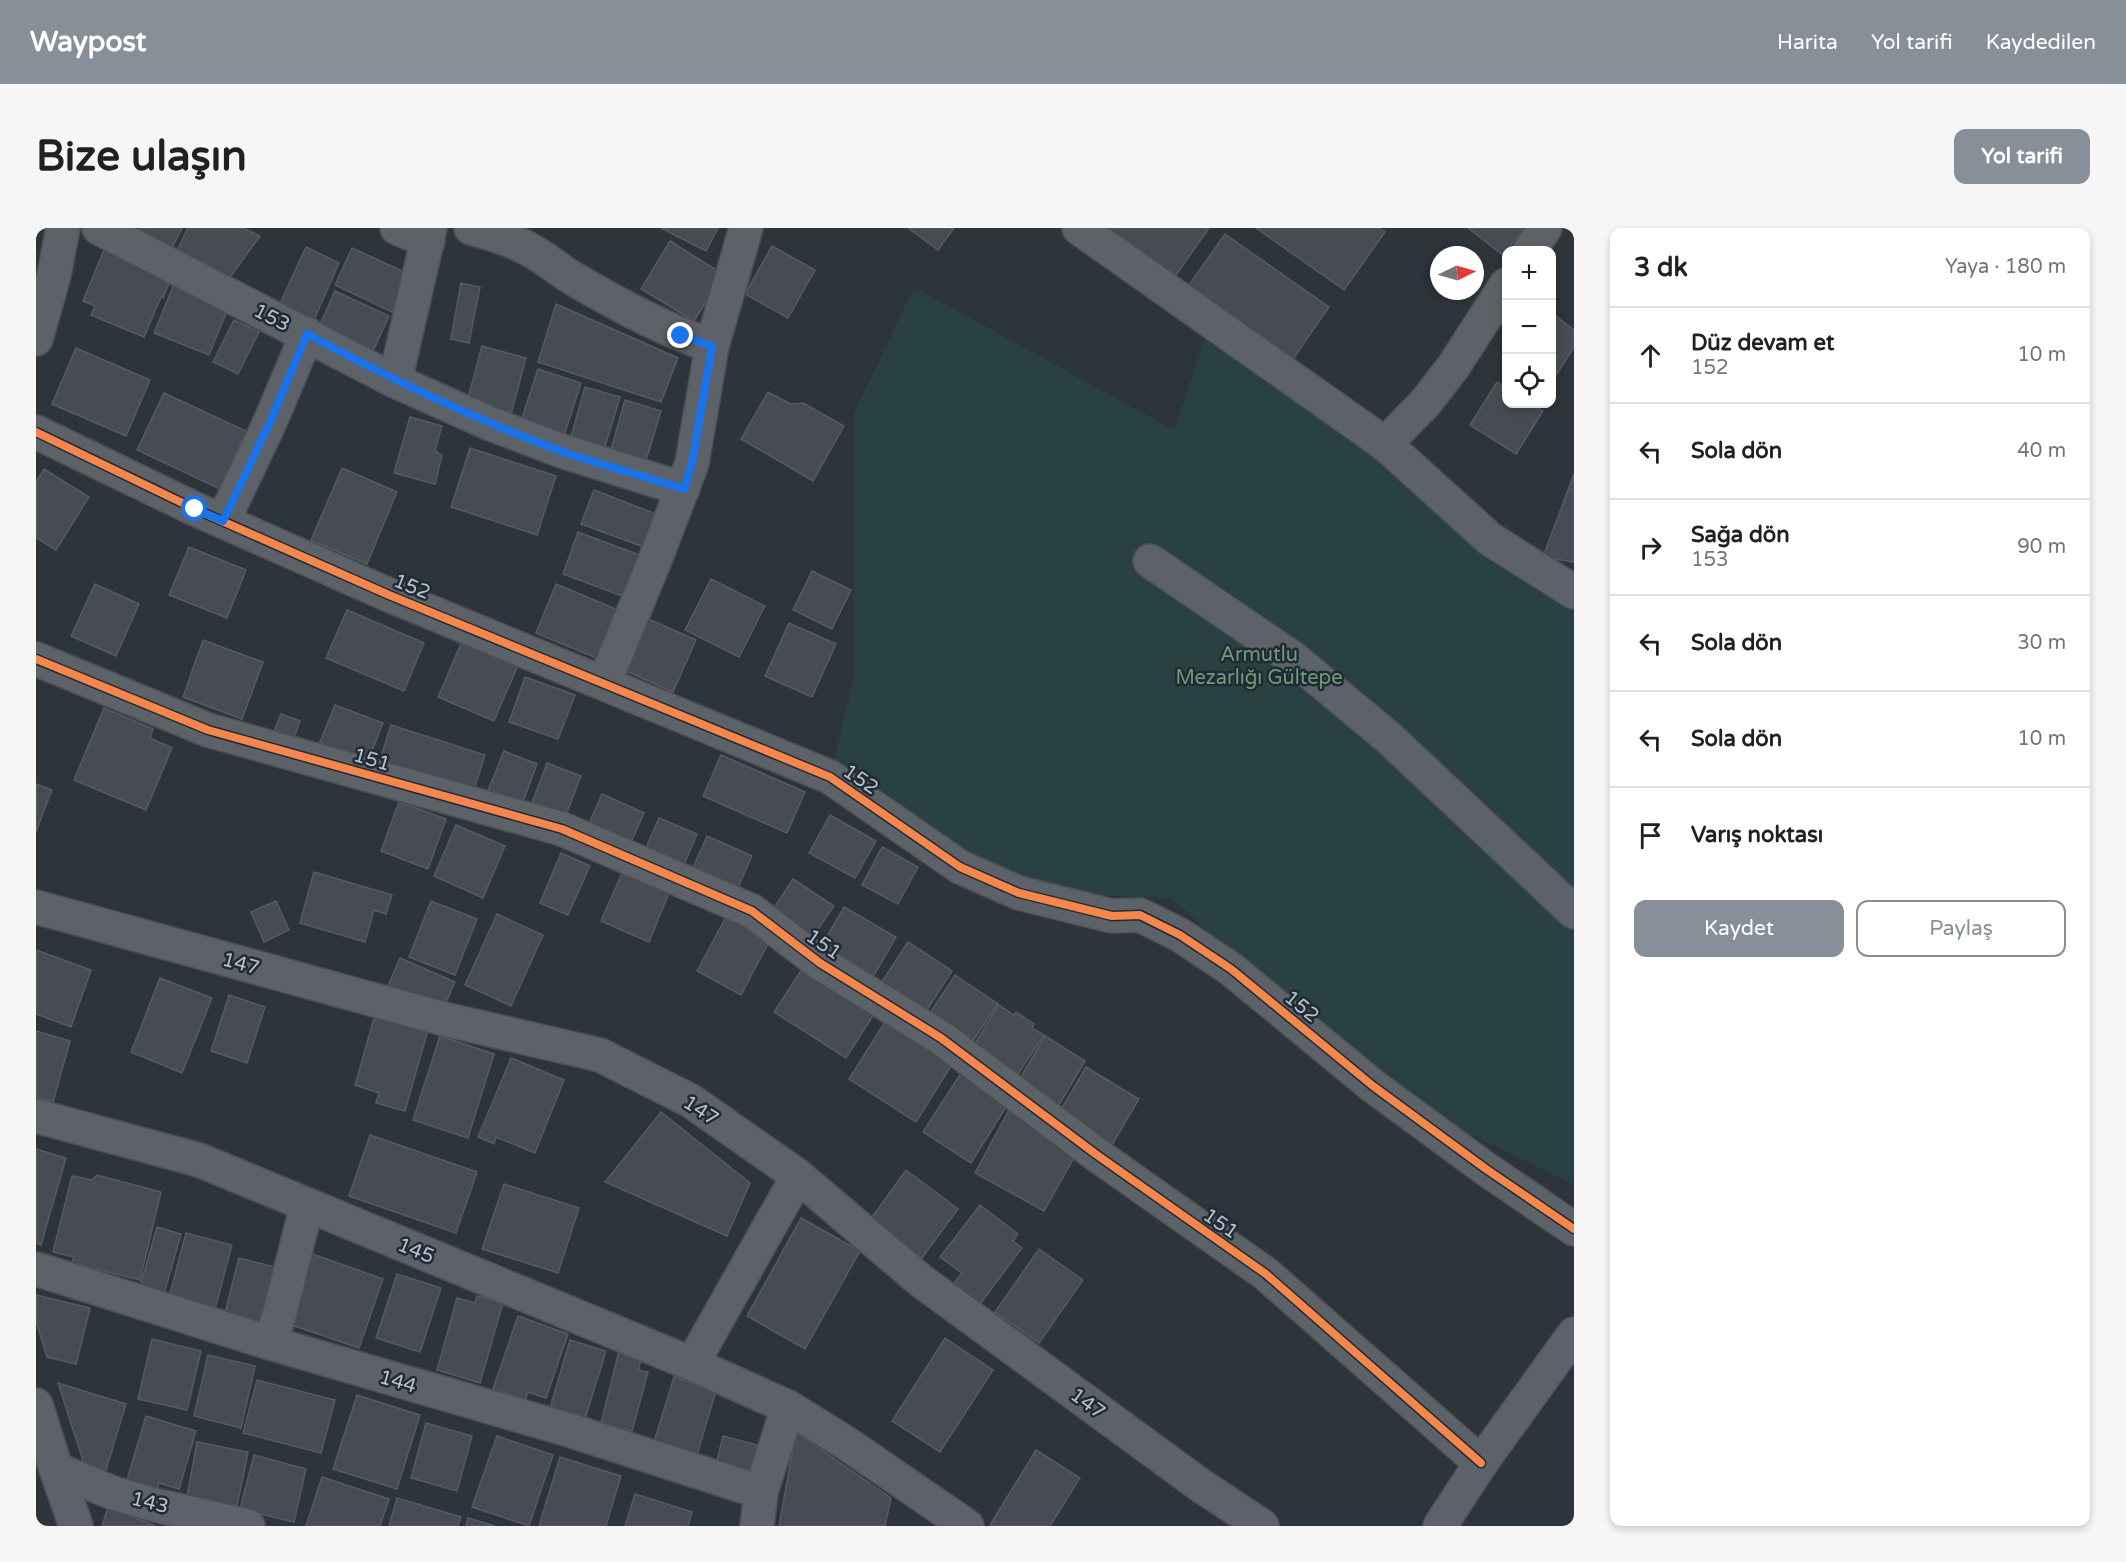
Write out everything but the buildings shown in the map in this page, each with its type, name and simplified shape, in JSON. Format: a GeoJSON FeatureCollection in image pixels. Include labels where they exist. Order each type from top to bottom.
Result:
{"type":"FeatureCollection","features":[{"type":"Feature","properties":{"kind":"street"},"geometry":{"type":"LineString","coordinates":[[36,339],[54,275],[63,228]]}},
{"type":"Feature","properties":{"kind":"street","name":"153"},"geometry":{"type":"LineString","coordinates":[[99,228],[395,381],[491,424],[562,451],[684,489]]}},
{"type":"Feature","properties":{"kind":"street"},"geometry":{"type":"LineString","coordinates":[[395,381],[429,234],[398,228]]}},
{"type":"Feature","properties":{"kind":"street"},"geometry":{"type":"LineString","coordinates":[[471,228],[498,235],[532,251],[573,279],[628,309],[681,336],[712,346]]}},
{"type":"Feature","properties":{"kind":"street"},"geometry":{"type":"LineString","coordinates":[[604,683],[684,489],[692,463],[712,346],[746,228]]}},
{"type":"Feature","properties":{"kind":"street"},"geometry":{"type":"LineString","coordinates":[[1079,228],[1385,444],[1490,539],[1574,592]]}},
{"type":"Feature","properties":{"kind":"street"},"geometry":{"type":"LineString","coordinates":[[1533,246],[1545,228]]}},
{"type":"Feature","properties":{"kind":"street"},"geometry":{"type":"LineString","coordinates":[[1385,444],[1426,402],[1453,367],[1502,291]]}},
{"type":"Feature","properties":{"kind":"street"},"geometry":{"type":"LineString","coordinates":[[223,521],[270,422],[307,334]]}},
{"type":"Feature","properties":{"kind":"street","name":"152"},"geometry":{"type":"LineString","coordinates":[[36,432],[223,521],[389,595],[830,777],[960,867],[1019,893],[1112,916],[1140,915],[1180,935],[1231,969],[1382,1093],[1486,1169],[1574,1229]]}},
{"type":"Feature","properties":{"kind":"street"},"geometry":{"type":"LineString","coordinates":[[1150,561],[1303,666],[1389,738],[1574,912]]}},
{"type":"Feature","properties":{"kind":"street","name":"151"},"geometry":{"type":"LineString","coordinates":[[36,659],[208,730],[562,829],[752,911],[820,963],[941,1038],[1088,1149],[1266,1274],[1481,1462]]}},
{"type":"Feature","properties":{"kind":"street","name":"147"},"geometry":{"type":"LineString","coordinates":[[36,907],[444,1019],[600,1055],[691,1101],[798,1176],[920,1280],[1200,1485],[1262,1526]]}},
{"type":"Feature","properties":{"kind":"street","name":"145"},"geometry":{"type":"LineString","coordinates":[[36,1116],[199,1160],[692,1364],[788,1407],[846,1443],[967,1526]]}},
{"type":"Feature","properties":{"kind":"street"},"geometry":{"type":"LineString","coordinates":[[692,1364],[798,1176]]}},
{"type":"Feature","properties":{"kind":"street"},"geometry":{"type":"LineString","coordinates":[[270,1343],[307,1205]]}},
{"type":"Feature","properties":{"kind":"street","name":"144"},"geometry":{"type":"LineString","coordinates":[[36,1269],[270,1343],[569,1430],[761,1492]]}},
{"type":"Feature","properties":{"kind":"street"},"geometry":{"type":"LineString","coordinates":[[1440,1526],[1481,1462],[1574,1334]]}},
{"type":"Feature","properties":{"kind":"street"},"geometry":{"type":"LineString","coordinates":[[36,1405],[76,1526]]}},
{"type":"Feature","properties":{"kind":"street"},"geometry":{"type":"LineString","coordinates":[[757,1526],[761,1492],[788,1407]]}},
{"type":"Feature","properties":{"kind":"street","name":"143"},"geometry":{"type":"LineString","coordinates":[[56,1469],[113,1493],[248,1526]]}},
{"type":"Feature","properties":{"kind":"green space","name":"Armutlu Mezarlığı Gültepe"},"geometry":{"type":"Polygon","coordinates":[[[914,287],[1174,430],[1211,322],[1574,592],[1574,1185],[1373,1086],[1172,898],[1019,893],[830,777],[854,678],[854,413],[914,287]]]}},
{"type":"Feature","properties":{"kind":"cycle path"},"geometry":{"type":"LineString","coordinates":[[36,432],[195,509],[389,595],[830,777],[960,867],[1019,893],[1112,916],[1140,915],[1180,935],[1231,969],[1373,1086],[1486,1169],[1574,1229]]}},
{"type":"Feature","properties":{"kind":"cycle path"},"geometry":{"type":"LineString","coordinates":[[36,659],[208,730],[562,829],[752,911],[820,963],[941,1038],[1097,1155],[1266,1274],[1481,1463]]}},
{"type":"Feature","properties":{"kind":"route"},"geometry":{"type":"LineString","coordinates":[[195,509],[223,521],[270,422],[307,334],[395,381],[491,424],[562,451],[684,489],[692,463],[712,346],[681,336]]}}]}
